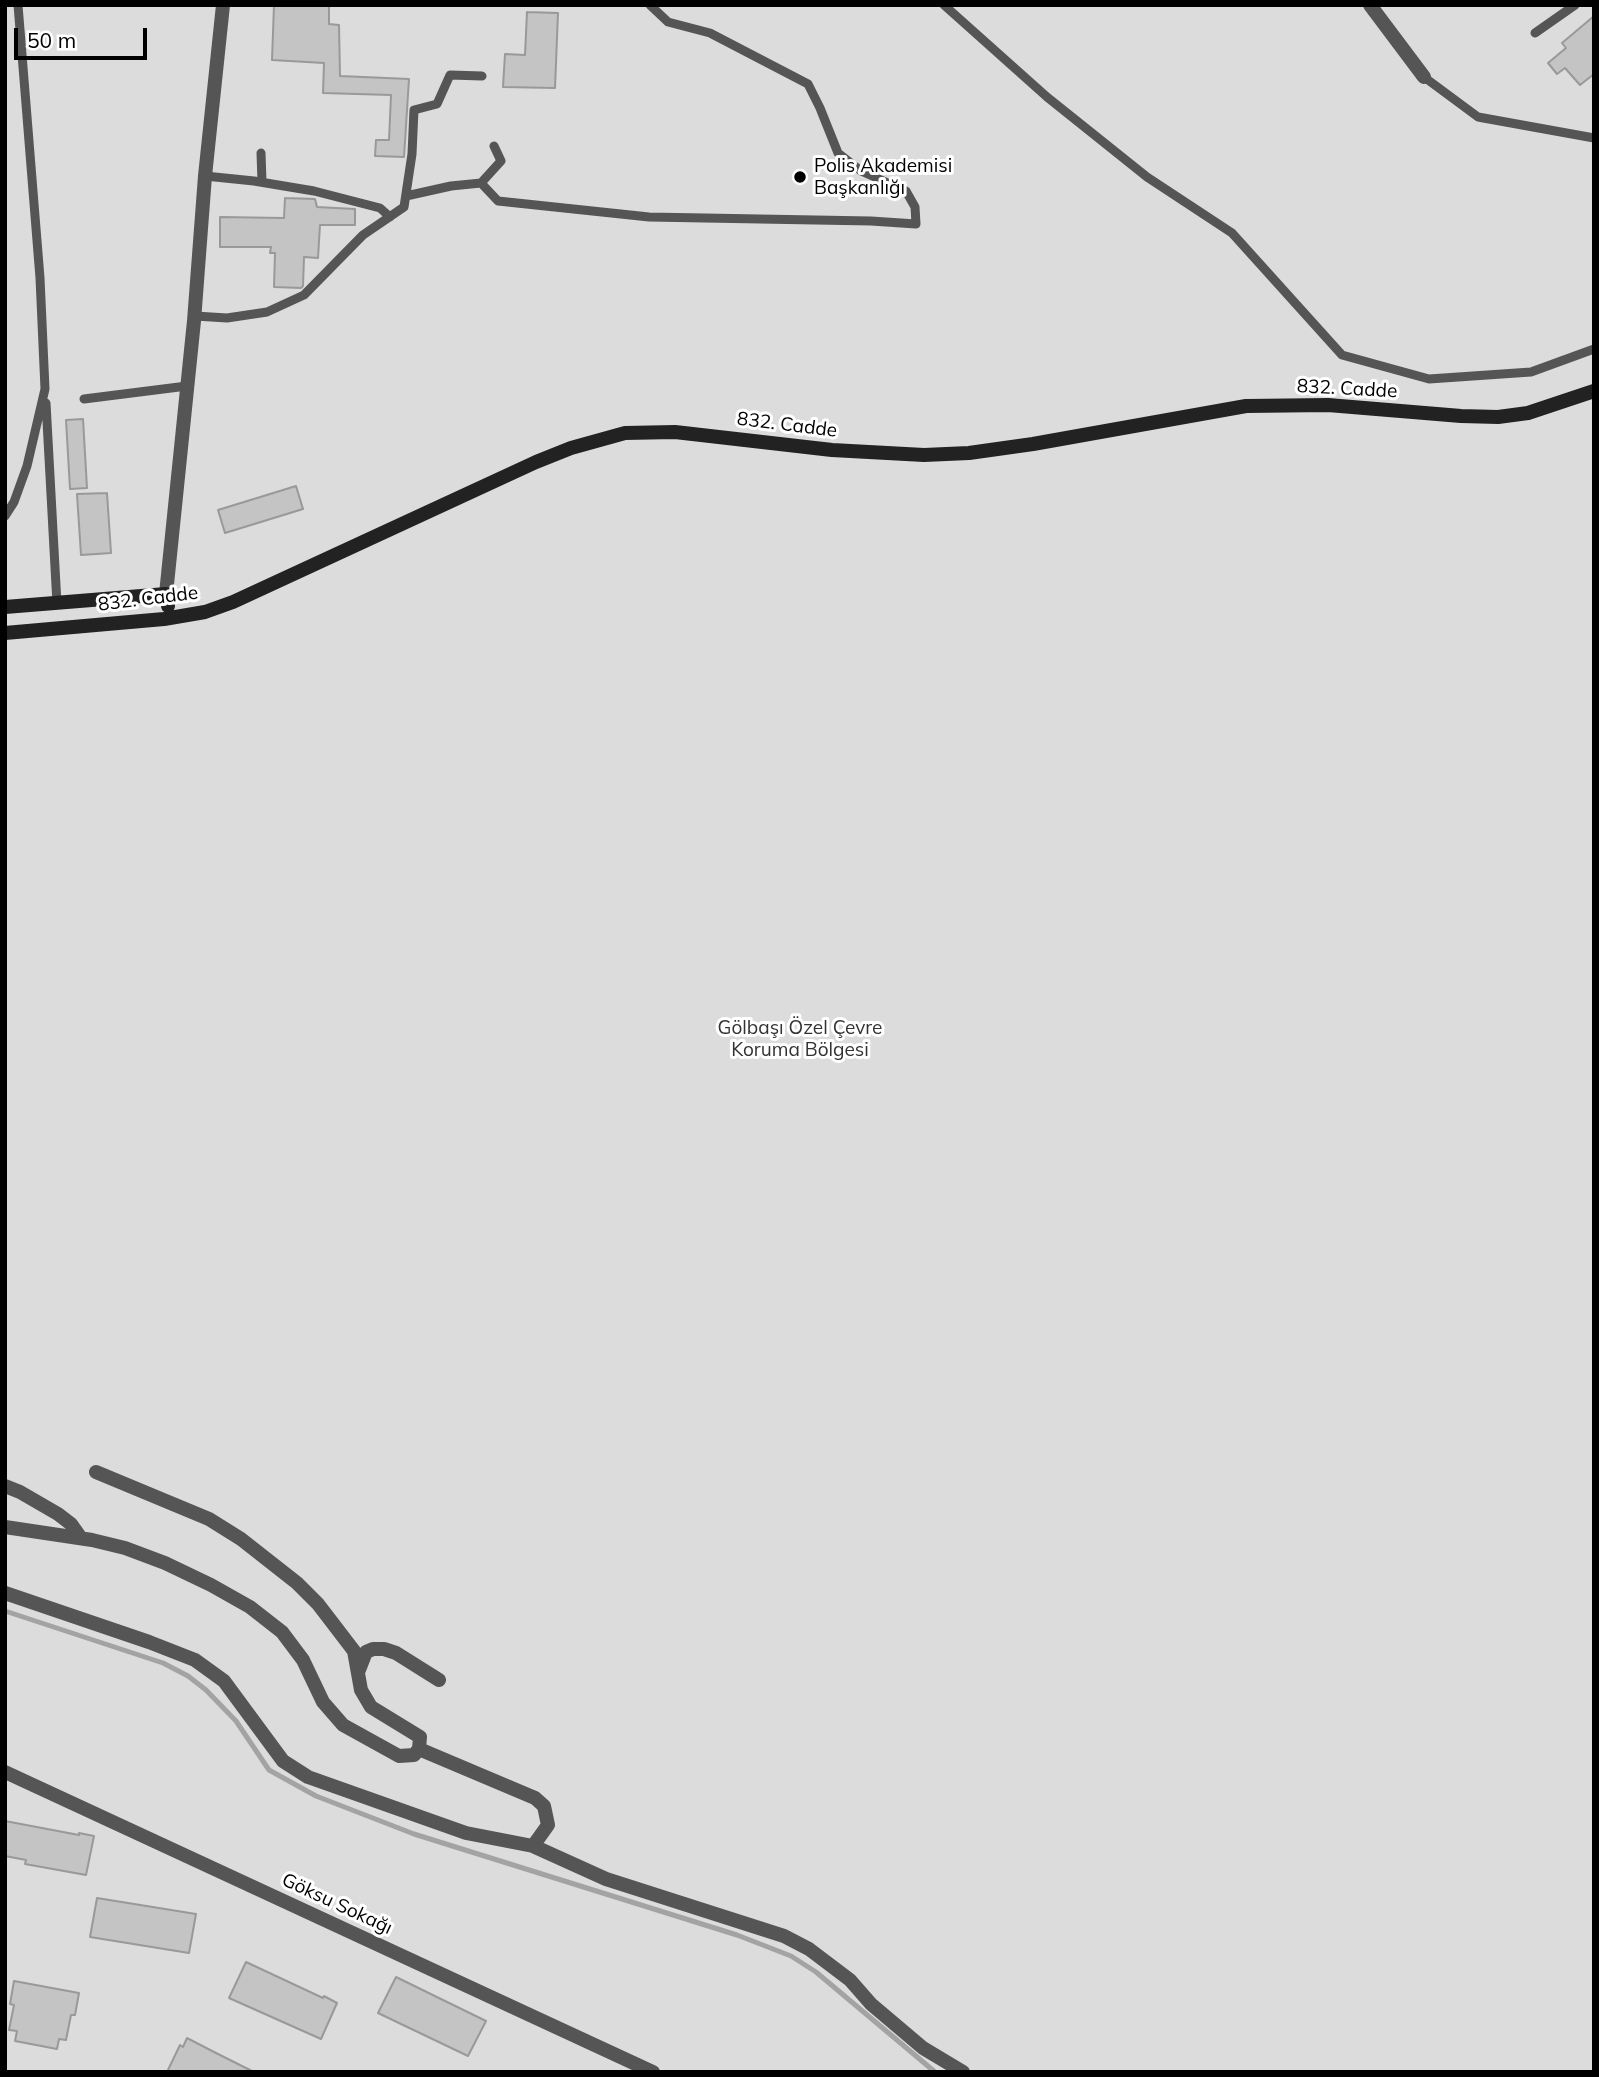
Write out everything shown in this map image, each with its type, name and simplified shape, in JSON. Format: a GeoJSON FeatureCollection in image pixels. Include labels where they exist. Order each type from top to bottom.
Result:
{"type":"FeatureCollection","features":[{"type":"Feature","properties":{"kind":"street"},"geometry":{"type":"LineString","coordinates":[[187,386],[223,5]]}},
{"type":"Feature","properties":{"kind":"street"},"geometry":{"type":"LineString","coordinates":[[1370,5],[1424,77]]}},
{"type":"Feature","properties":{"kind":"street","name":"832. Cadde"},"geometry":{"type":"LineString","coordinates":[[5,607],[167,600],[187,386]]}},
{"type":"Feature","properties":{"kind":"street","name":"832. Cadde"},"geometry":{"type":"LineString","coordinates":[[5,633],[164,619],[205,612],[536,462],[595,440],[625,433],[675,432],[832,450],[924,455],[969,453],[1033,444],[1246,406],[1328,405],[1461,416],[1499,416],[1528,413],[1594,391]]}},
{"type":"Feature","properties":{"kind":"street"},"geometry":{"type":"LineString","coordinates":[[57,604],[59,629]]}},
{"type":"Feature","properties":{"kind":"street"},"geometry":{"type":"LineString","coordinates":[[5,1527],[81,1538],[125,1548],[165,1563],[250,1607],[282,1632],[303,1660],[323,1702],[343,1725],[399,1756],[414,1755],[419,1749],[420,1737],[371,1707],[361,1690],[354,1651],[318,1604],[270,1561],[209,1519],[96,1472]]}},
{"type":"Feature","properties":{"kind":"street"},"geometry":{"type":"LineString","coordinates":[[5,1486],[58,1514],[71,1524],[81,1538]]}},
{"type":"Feature","properties":{"kind":"street"},"geometry":{"type":"LineString","coordinates":[[5,1593],[195,1660],[224,1681],[283,1761],[308,1777],[466,1833],[533,1846],[606,1879],[783,1936],[809,1949],[850,1980],[871,2004],[923,2048],[962,2072]]}},
{"type":"Feature","properties":{"kind":"street"},"geometry":{"type":"LineString","coordinates":[[358,1671],[366,1652],[384,1649],[396,1653],[439,1680]]}},
{"type":"Feature","properties":{"kind":"street"},"geometry":{"type":"LineString","coordinates":[[419,1749],[536,1798],[544,1806],[548,1825],[544,1835],[533,1846]]}},
{"type":"Feature","properties":{"kind":"street","name":"Göksu Sokağı"},"geometry":{"type":"LineString","coordinates":[[5,1772],[653,2072]]}},
{"type":"Feature","properties":{"kind":"lane"},"geometry":{"type":"LineString","coordinates":[[18,5],[40,278],[57,604]]}},
{"type":"Feature","properties":{"kind":"lane"},"geometry":{"type":"LineString","coordinates":[[481,183],[498,201],[649,217],[916,224],[915,207],[906,191],[861,171],[838,153],[808,84],[710,33],[668,22],[650,5]]}},
{"type":"Feature","properties":{"kind":"lane"},"geometry":{"type":"LineString","coordinates":[[944,5],[1047,97],[1147,177],[1232,233],[1342,355],[1429,379],[1531,372],[1594,349]]}},
{"type":"Feature","properties":{"kind":"lane"},"geometry":{"type":"LineString","coordinates":[[1535,33],[1575,5]]}},
{"type":"Feature","properties":{"kind":"lane"},"geometry":{"type":"LineString","coordinates":[[195,316],[227,318],[267,312],[304,295],[363,235],[404,207],[412,154],[414,110],[437,104],[450,75],[482,76]]}},
{"type":"Feature","properties":{"kind":"lane"},"geometry":{"type":"LineString","coordinates":[[1424,77],[1478,117],[1594,138]]}},
{"type":"Feature","properties":{"kind":"lane"},"geometry":{"type":"LineString","coordinates":[[406,196],[451,186],[481,183],[501,161],[494,146]]}},
{"type":"Feature","properties":{"kind":"lane"},"geometry":{"type":"LineString","coordinates":[[261,152],[262,182]]}},
{"type":"Feature","properties":{"kind":"lane"},"geometry":{"type":"LineString","coordinates":[[205,176],[314,191],[380,208],[390,217]]}},
{"type":"Feature","properties":{"kind":"lane"},"geometry":{"type":"LineString","coordinates":[[84,399],[187,386]]}},
{"type":"Feature","properties":{"kind":"lane"},"geometry":{"type":"LineString","coordinates":[[5,516],[14,502],[27,466],[45,390]]}},
{"type":"Feature","properties":{"kind":"green space","name":"Gölbaşı Özel Çevre Koruma Bölgesi"},"geometry":{"type":"Polygon","coordinates":[[[5,5],[1594,5],[1594,2072],[5,2072],[5,5]]]}},
{"type":"Feature","properties":{"kind":"building"},"geometry":{"type":"Polygon","coordinates":[[[274,5],[329,5],[329,24],[339,25],[340,76],[409,79],[404,157],[375,156],[376,140],[389,140],[391,95],[323,93],[324,63],[272,60],[274,5]]]}},
{"type":"Feature","properties":{"kind":"building"},"geometry":{"type":"Polygon","coordinates":[[[527,12],[558,13],[555,88],[503,87],[505,54],[525,55],[527,12]]]}},
{"type":"Feature","properties":{"kind":"building"},"geometry":{"type":"Polygon","coordinates":[[[1594,16],[1594,74],[1580,85],[1565,68],[1557,74],[1548,63],[1566,48],[1562,43],[1594,16]]]}},
{"type":"Feature","properties":{"kind":"building"},"geometry":{"type":"Polygon","coordinates":[[[285,198],[315,199],[317,207],[355,209],[355,225],[320,225],[318,258],[304,257],[301,288],[274,287],[275,253],[270,253],[271,247],[220,247],[220,217],[284,218],[285,198]]]}},
{"type":"Feature","properties":{"kind":"building"},"geometry":{"type":"Polygon","coordinates":[[[83,419],[87,488],[70,489],[66,420],[83,419]]]}},
{"type":"Feature","properties":{"kind":"building"},"geometry":{"type":"Polygon","coordinates":[[[296,486],[303,509],[225,533],[218,510],[296,486]]]}},
{"type":"Feature","properties":{"kind":"building"},"geometry":{"type":"Polygon","coordinates":[[[107,493],[111,553],[81,555],[77,494],[107,493]]]}},
{"type":"Feature","properties":{"kind":"building"},"geometry":{"type":"Polygon","coordinates":[[[5,1821],[94,1836],[86,1875],[25,1864],[26,1860],[5,1856],[5,1821]]]}},
{"type":"Feature","properties":{"kind":"building"},"geometry":{"type":"Polygon","coordinates":[[[97,1898],[196,1914],[189,1953],[90,1937],[97,1898]]]}},
{"type":"Feature","properties":{"kind":"building"},"geometry":{"type":"Polygon","coordinates":[[[246,1962],[337,2003],[321,2039],[229,1998],[246,1962]]]}},
{"type":"Feature","properties":{"kind":"building"},"geometry":{"type":"Polygon","coordinates":[[[396,1977],[486,2021],[468,2056],[378,2013],[396,1977]]]}},
{"type":"Feature","properties":{"kind":"building"},"geometry":{"type":"Polygon","coordinates":[[[14,1981],[79,1993],[66,2040],[59,2039],[57,2049],[15,2041],[17,2031],[9,2030],[14,2005],[10,2004],[14,1981]]]}},
{"type":"Feature","properties":{"kind":"building"},"geometry":{"type":"Polygon","coordinates":[[[187,2038],[254,2072],[167,2072],[180,2045],[183,2047],[187,2038]]]}},
{"type":"Feature","properties":{"kind":"waterway"},"geometry":{"type":"LineString","coordinates":[[5,1611],[163,1663],[188,1676],[236,1721],[269,1770],[316,1796],[414,1834],[737,1935],[791,1956],[816,1972],[935,2072]]}},
{"type":"Feature","properties":{"kind":"place","name":"Polis Akademisi Başkanlığı"},"geometry":{"type":"Point","coordinates":[800,177]}}]}
